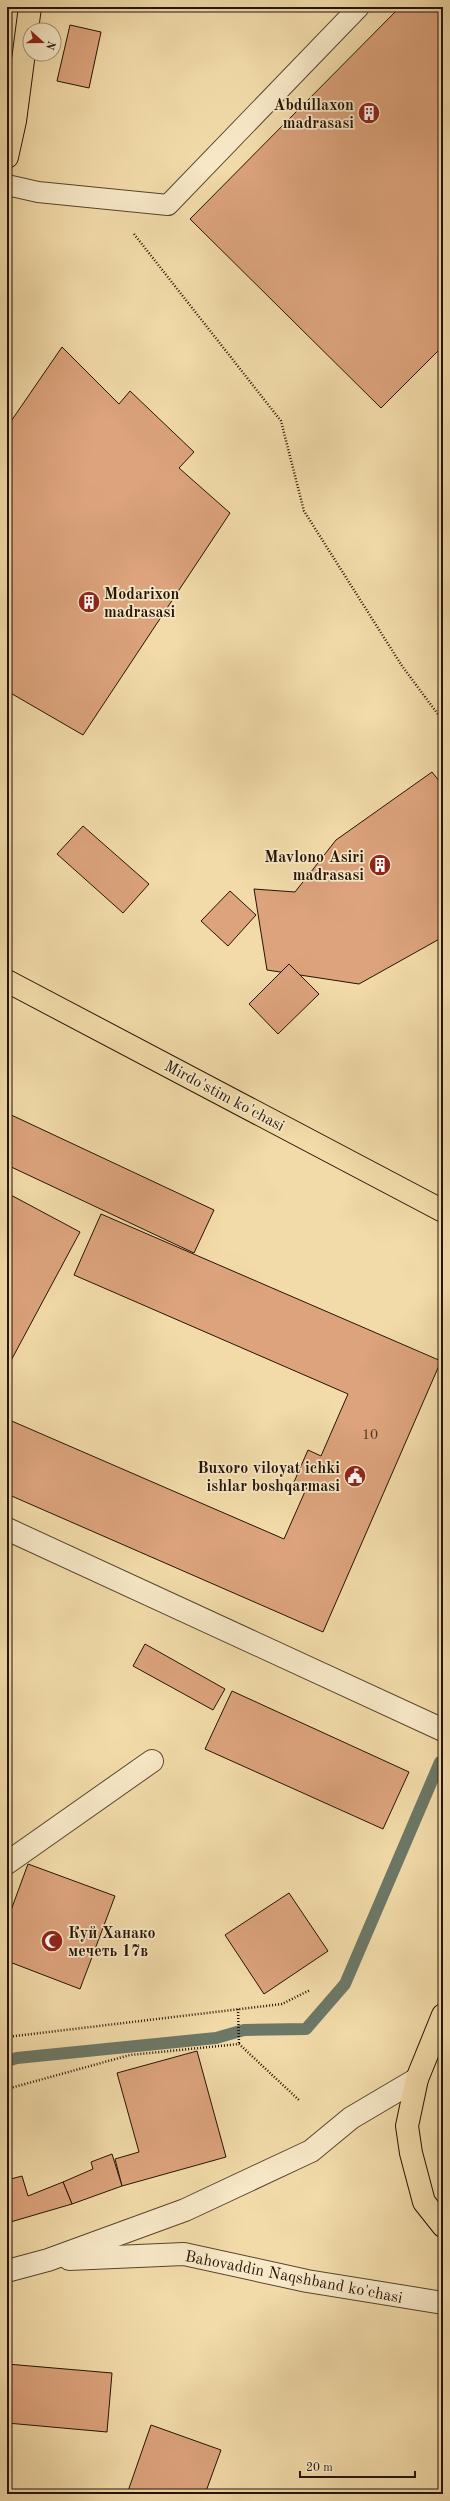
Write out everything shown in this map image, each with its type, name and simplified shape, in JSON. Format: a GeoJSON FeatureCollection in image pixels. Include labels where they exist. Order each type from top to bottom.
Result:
{"type":"FeatureCollection","features":[{"type":"Feature","properties":{"kind":"main road"},"geometry":{"type":"LineString","coordinates":[[7,157],[15,121],[30,7]]}},
{"type":"Feature","properties":{"kind":"main road","name":"Mirdo'stim ko'chasi"},"geometry":{"type":"LineString","coordinates":[[7,981],[443,1211]]}},
{"type":"Feature","properties":{"kind":"main road"},"geometry":{"type":"LineString","coordinates":[[443,2015],[417,2079],[407,2126],[411,2153],[424,2202],[443,2226]]}},
{"type":"Feature","properties":{"kind":"street"},"geometry":{"type":"LineString","coordinates":[[7,1528],[443,1730]]}},
{"type":"Feature","properties":{"kind":"street"},"geometry":{"type":"LineString","coordinates":[[7,1863],[152,1761]]}},
{"type":"Feature","properties":{"kind":"street","name":"Bahovaddin Naqshband ko'chasi"},"geometry":{"type":"LineString","coordinates":[[7,2271],[48,2260],[185,2210],[311,2151],[351,2118],[417,2079]]}},
{"type":"Feature","properties":{"kind":"street","name":"Bahovaddin Naqshband ko'chasi"},"geometry":{"type":"LineString","coordinates":[[48,2260],[184,2254],[307,2281],[443,2303]]}},
{"type":"Feature","properties":{"kind":"lane"},"geometry":{"type":"LineString","coordinates":[[7,185],[38,192],[168,205],[359,7]]}},
{"type":"Feature","properties":{"kind":"path"},"geometry":{"type":"LineString","coordinates":[[106,198],[281,421],[304,511],[402,666],[443,722]]}},
{"type":"Feature","properties":{"kind":"path"},"geometry":{"type":"LineString","coordinates":[[7,2037],[238,2008],[282,2004],[310,1990]]}},
{"type":"Feature","properties":{"kind":"path"},"geometry":{"type":"LineString","coordinates":[[238,2008],[239,2044],[300,2101]]}},
{"type":"Feature","properties":{"kind":"path"},"geometry":{"type":"LineString","coordinates":[[7,2089],[130,2056],[239,2044]]}},
{"type":"Feature","properties":{"kind":"building","name":"Abdullaxon madrasasi"},"geometry":{"type":"Polygon","coordinates":[[[400,7],[443,7],[443,346],[381,408],[190,219],[400,7]]]}},
{"type":"Feature","properties":{"kind":"building"},"geometry":{"type":"Polygon","coordinates":[[[70,25],[101,32],[89,88],[57,81],[70,25]]]}},
{"type":"Feature","properties":{"kind":"building","name":"Modarixon madrasasi"},"geometry":{"type":"Polygon","coordinates":[[[62,347],[119,404],[130,391],[194,452],[179,468],[230,513],[83,735],[7,691],[7,427],[62,347]]]}},
{"type":"Feature","properties":{"kind":"building","name":"Mavlono Asiri madrasasi"},"geometry":{"type":"Polygon","coordinates":[[[432,772],[443,786],[443,937],[359,984],[267,970],[254,889],[295,892],[336,840],[432,772]]]}},
{"type":"Feature","properties":{"kind":"building"},"geometry":{"type":"Polygon","coordinates":[[[83,826],[149,884],[123,913],[57,854],[83,826]]]}},
{"type":"Feature","properties":{"kind":"building"},"geometry":{"type":"Polygon","coordinates":[[[230,891],[256,915],[228,946],[201,921],[230,891]]]}},
{"type":"Feature","properties":{"kind":"building"},"geometry":{"type":"Polygon","coordinates":[[[289,964],[319,994],[278,1034],[249,1004],[289,964]]]}},
{"type":"Feature","properties":{"kind":"building"},"geometry":{"type":"Polygon","coordinates":[[[7,1113],[214,1210],[194,1253],[7,1165],[7,1113]]]}},
{"type":"Feature","properties":{"kind":"building"},"geometry":{"type":"Polygon","coordinates":[[[7,1193],[80,1232],[7,1368],[7,1193]]]}},
{"type":"Feature","properties":{"kind":"building"},"geometry":{"type":"Polygon","coordinates":[[[101,1214],[441,1361],[323,1632],[7,1494],[7,1419],[284,1539],[307,1487],[294,1482],[308,1450],[321,1456],[348,1394],[74,1275],[101,1214]]]}},
{"type":"Feature","properties":{"kind":"building"},"geometry":{"type":"Polygon","coordinates":[[[145,1644],[225,1689],[213,1710],[133,1666],[145,1644]]]}},
{"type":"Feature","properties":{"kind":"building"},"geometry":{"type":"Polygon","coordinates":[[[232,1691],[409,1772],[383,1829],[205,1749],[232,1691]]]}},
{"type":"Feature","properties":{"kind":"building","name":"Куй Ханако мечеть 17в"},"geometry":{"type":"Polygon","coordinates":[[[28,1864],[115,1896],[80,1989],[7,1961],[7,1921],[28,1864]]]}},
{"type":"Feature","properties":{"kind":"building"},"geometry":{"type":"Polygon","coordinates":[[[289,1893],[328,1951],[264,1994],[225,1935],[289,1893]]]}},
{"type":"Feature","properties":{"kind":"building"},"geometry":{"type":"Polygon","coordinates":[[[197,2051],[226,2157],[122,2186],[115,2159],[139,2152],[117,2073],[197,2051]]]}},
{"type":"Feature","properties":{"kind":"building"},"geometry":{"type":"Polygon","coordinates":[[[112,2154],[122,2186],[72,2204],[63,2182],[93,2169],[91,2162],[112,2154]]]}},
{"type":"Feature","properties":{"kind":"building"},"geometry":{"type":"Polygon","coordinates":[[[22,2176],[28,2196],[63,2182],[72,2204],[7,2223],[7,2180],[22,2176]]]}},
{"type":"Feature","properties":{"kind":"building"},"geometry":{"type":"Polygon","coordinates":[[[7,2364],[112,2373],[107,2432],[7,2423],[7,2364]]]}},
{"type":"Feature","properties":{"kind":"building"},"geometry":{"type":"Polygon","coordinates":[[[151,2425],[221,2450],[205,2494],[127,2494],[151,2425]]]}},
{"type":"Feature","properties":{"kind":"waterway"},"geometry":{"type":"LineString","coordinates":[[7,2061],[17,2058],[216,2038],[244,2030],[306,2029],[345,1984],[440,1762]]}},
{"type":"Feature","properties":{"kind":"place","name":"Abdullaxon madrasasi"},"geometry":{"type":"Point","coordinates":[369,113]}},
{"type":"Feature","properties":{"kind":"place","name":"Modarixon madrasasi"},"geometry":{"type":"Point","coordinates":[89,602]}},
{"type":"Feature","properties":{"kind":"place","name":"Mavlono Asiri madrasasi"},"geometry":{"type":"Point","coordinates":[380,865]}},
{"type":"Feature","properties":{"kind":"place","name":"Buxoro viloyat ichki ishlar boshqarmasi"},"geometry":{"type":"Point","coordinates":[355,1476]}},
{"type":"Feature","properties":{"kind":"place","name":"Куй Ханако мечеть 17в"},"geometry":{"type":"Point","coordinates":[52,1941]}}]}
